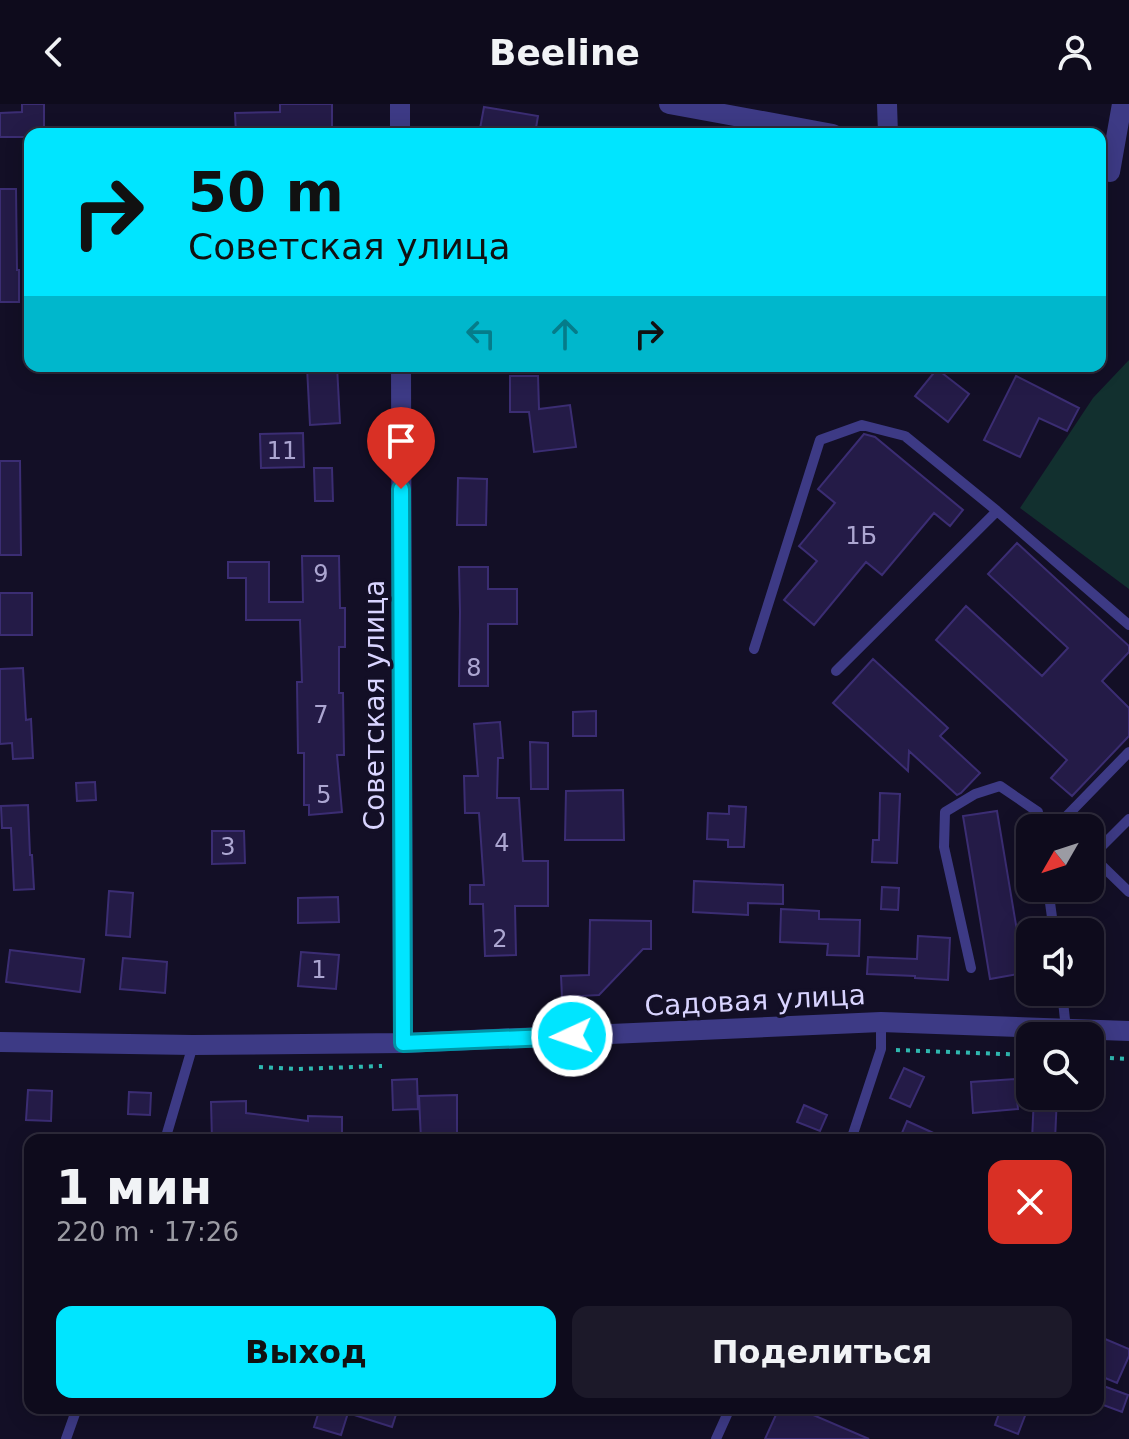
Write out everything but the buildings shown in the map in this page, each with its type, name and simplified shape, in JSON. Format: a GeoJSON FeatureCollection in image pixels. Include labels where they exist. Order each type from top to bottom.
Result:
{"type":"FeatureCollection","features":[{"type":"Feature","properties":{"kind":"street"},"geometry":{"type":"LineString","coordinates":[[400,104],[400,128]]}},
{"type":"Feature","properties":{"kind":"street"},"geometry":{"type":"LineString","coordinates":[[669,104],[800,128]]}},
{"type":"Feature","properties":{"kind":"street"},"geometry":{"type":"LineString","coordinates":[[887,104],[888,128]]}},
{"type":"Feature","properties":{"kind":"street"},"geometry":{"type":"LineString","coordinates":[[1113,174],[1122,104]]}},
{"type":"Feature","properties":{"kind":"street","name":"Советская улица"},"geometry":{"type":"LineString","coordinates":[[401,372],[403,1043]]}},
{"type":"Feature","properties":{"kind":"street","name":"Садовая улица"},"geometry":{"type":"LineString","coordinates":[[0,1042],[193,1045],[403,1043],[881,1022],[1016,1027]]}},
{"type":"Feature","properties":{"kind":"street","name":"Садовая улица"},"geometry":{"type":"LineString","coordinates":[[1104,1030],[1129,1031]]}},
{"type":"Feature","properties":{"kind":"lane"},"geometry":{"type":"LineString","coordinates":[[754,649],[820,440],[862,425],[905,436],[1129,625]]}},
{"type":"Feature","properties":{"kind":"lane"},"geometry":{"type":"LineString","coordinates":[[836,671],[997,511]]}},
{"type":"Feature","properties":{"kind":"lane"},"geometry":{"type":"LineString","coordinates":[[1069,814],[1129,752]]}},
{"type":"Feature","properties":{"kind":"lane"},"geometry":{"type":"LineString","coordinates":[[971,968],[944,847],[945,812],[975,794],[1000,786],[1038,814]]}},
{"type":"Feature","properties":{"kind":"lane"},"geometry":{"type":"LineString","coordinates":[[1104,845],[1129,819]]}},
{"type":"Feature","properties":{"kind":"lane"},"geometry":{"type":"LineString","coordinates":[[1104,869],[1129,892]]}},
{"type":"Feature","properties":{"kind":"lane"},"geometry":{"type":"LineString","coordinates":[[853,1134],[881,1049],[881,1022]]}},
{"type":"Feature","properties":{"kind":"lane"},"geometry":{"type":"LineString","coordinates":[[167,1134],[193,1045]]}},
{"type":"Feature","properties":{"kind":"lane"},"geometry":{"type":"LineString","coordinates":[[66,1439],[75,1414]]}},
{"type":"Feature","properties":{"kind":"lane"},"geometry":{"type":"LineString","coordinates":[[716,1439],[727,1414]]}},
{"type":"Feature","properties":{"kind":"path"},"geometry":{"type":"LineString","coordinates":[[881,1049],[1016,1054]]}},
{"type":"Feature","properties":{"kind":"path"},"geometry":{"type":"LineString","coordinates":[[1104,1058],[1129,1059]]}},
{"type":"Feature","properties":{"kind":"green space"},"geometry":{"type":"Polygon","coordinates":[[[1129,360],[1129,589],[1020,508],[1093,398],[1129,360]]]}},
{"type":"Feature","properties":{"kind":"route"},"geometry":{"type":"LineString","coordinates":[[401,489],[403,1043],[572,1036]]}}]}
